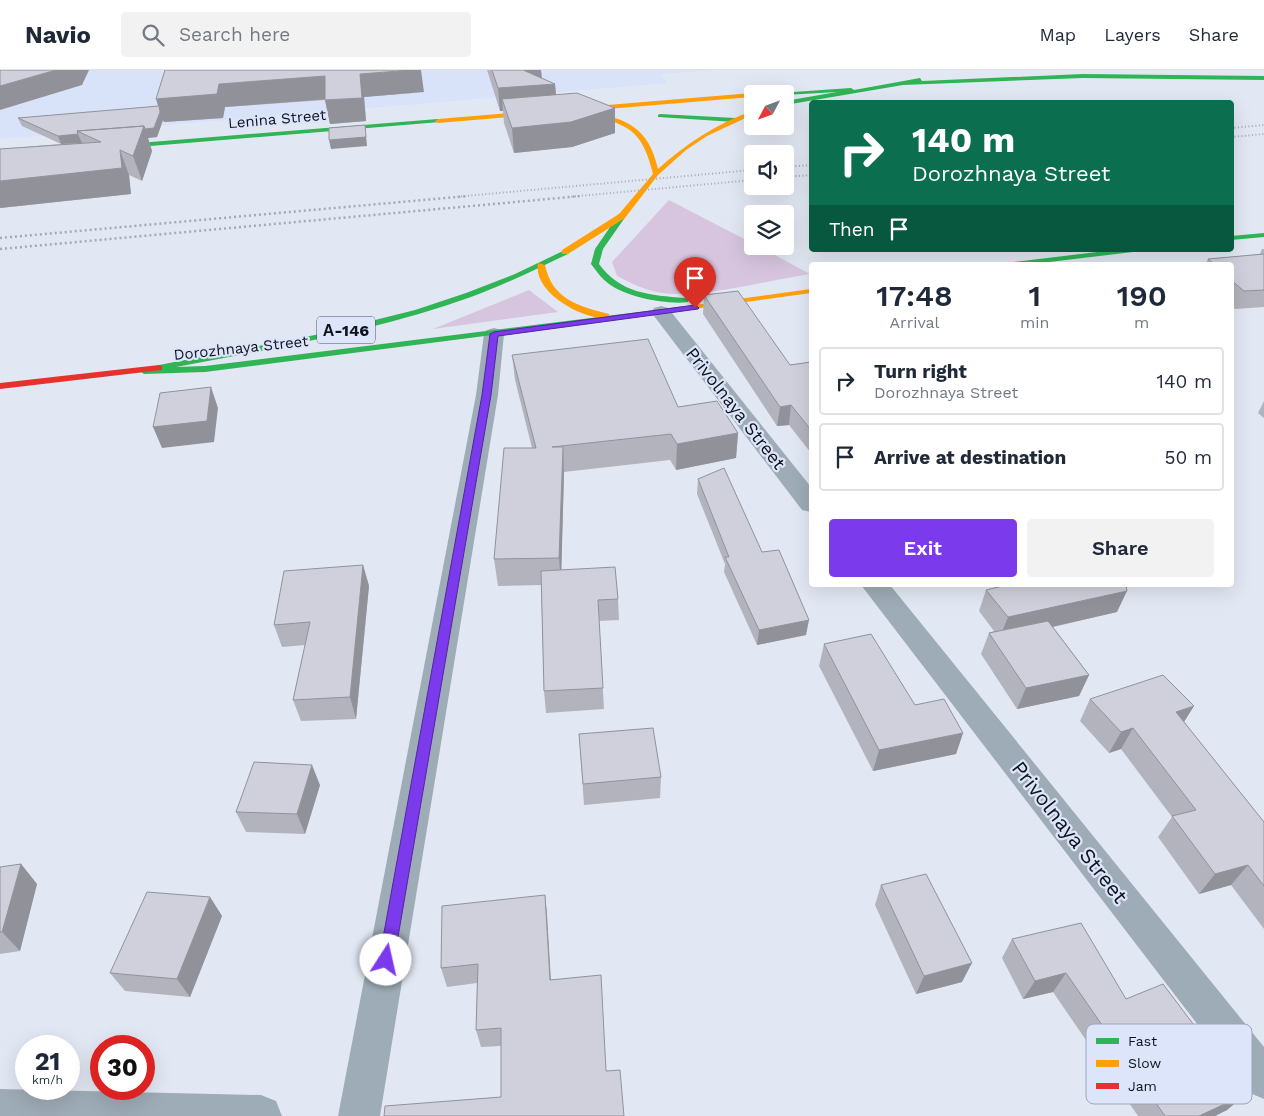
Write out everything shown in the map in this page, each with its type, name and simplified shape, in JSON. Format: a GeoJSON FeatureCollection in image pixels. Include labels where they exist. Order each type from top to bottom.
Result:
{"type":"FeatureCollection","features":[{"type":"Feature","properties":{"kind":"main road"},"geometry":{"type":"LineString","coordinates":[[794,101],[851,90],[986,70]]}},
{"type":"Feature","properties":{"kind":"main road"},"geometry":{"type":"LineString","coordinates":[[902,83],[1077,75],[1146,74],[1264,78]]}},
{"type":"Feature","properties":{"kind":"main road"},"geometry":{"type":"LineString","coordinates":[[794,93],[851,90]]}},
{"type":"Feature","properties":{"kind":"main road","name":"Lenina Street"},"geometry":{"type":"LineString","coordinates":[[99,148],[556,113],[744,96]]}},
{"type":"Feature","properties":{"kind":"main road","name":"Lenina Street"},"geometry":{"type":"LineString","coordinates":[[556,113],[735,120]]}},
{"type":"Feature","properties":{"kind":"main road","name":"Lenina Street"},"geometry":{"type":"LineString","coordinates":[[585,113],[611,117],[637,128],[651,148],[656,174]]}},
{"type":"Feature","properties":{"kind":"main road","name":"А-146"},"geometry":{"type":"LineString","coordinates":[[144,371],[312,338],[387,320],[468,294],[541,265],[583,242],[622,216],[656,174],[684,148],[744,116]]}},
{"type":"Feature","properties":{"kind":"main road"},"geometry":{"type":"LineString","coordinates":[[622,216],[599,249],[595,264],[605,280],[627,290],[661,298],[729,303]]}},
{"type":"Feature","properties":{"kind":"main road"},"geometry":{"type":"LineString","coordinates":[[1234,238],[1262,238]]}},
{"type":"Feature","properties":{"kind":"main road"},"geometry":{"type":"LineString","coordinates":[[1031,262],[1116,252]]}},
{"type":"Feature","properties":{"kind":"main road"},"geometry":{"type":"LineString","coordinates":[[541,265],[540,275],[548,289],[565,302],[589,312],[618,318]]}},
{"type":"Feature","properties":{"kind":"main road","name":"Dorozhnaya Street"},"geometry":{"type":"LineString","coordinates":[[0,386],[144,371],[205,369],[494,334],[809,291]]}},
{"type":"Feature","properties":{"kind":"main road"},"geometry":{"type":"LineString","coordinates":[[312,338],[494,334]]}},
{"type":"Feature","properties":{"kind":"street","name":"Privolnaya Street"},"geometry":{"type":"LineString","coordinates":[[661,312],[809,501]]}},
{"type":"Feature","properties":{"kind":"street"},"geometry":{"type":"LineString","coordinates":[[359,1116],[487,395],[494,334]]}},
{"type":"Feature","properties":{"kind":"street","name":"Privolnaya Street"},"geometry":{"type":"LineString","coordinates":[[877,587],[1220,1024]]}},
{"type":"Feature","properties":{"kind":"street","name":"Privolnaya Street"},"geometry":{"type":"LineString","coordinates":[[1252,1065],[1264,1080]]}},
{"type":"Feature","properties":{"kind":"street"},"geometry":{"type":"LineString","coordinates":[[0,1110],[261,1116]]}},
{"type":"Feature","properties":{"kind":"shaded area"},"geometry":{"type":"Polygon","coordinates":[[[0,70],[713,70],[661,74],[667,83],[0,139],[0,70]]]}},
{"type":"Feature","properties":{"kind":"shaded area"},"geometry":{"type":"Polygon","coordinates":[[[669,200],[744,239],[744,255],[775,255],[809,273],[723,290],[688,294],[657,292],[617,276],[612,262],[669,200]]]}},
{"type":"Feature","properties":{"kind":"shaded area"},"geometry":{"type":"Polygon","coordinates":[[[529,290],[558,312],[433,329],[529,290]]]}},
{"type":"Feature","properties":{"kind":"building"},"geometry":{"type":"Polygon","coordinates":[[[0,70],[56,70],[0,86],[0,70]]]}},
{"type":"Feature","properties":{"kind":"building"},"geometry":{"type":"Polygon","coordinates":[[[165,70],[412,70],[360,74],[362,98],[325,100],[325,76],[219,84],[217,94],[156,99],[165,70]]]}},
{"type":"Feature","properties":{"kind":"building"},"geometry":{"type":"Polygon","coordinates":[[[492,70],[523,70],[555,84],[498,88],[492,70]]]}},
{"type":"Feature","properties":{"kind":"building"},"geometry":{"type":"Polygon","coordinates":[[[577,93],[615,108],[571,122],[512,128],[502,99],[577,93]]]}},
{"type":"Feature","properties":{"kind":"building"},"geometry":{"type":"Polygon","coordinates":[[[159,106],[160,112],[154,128],[145,129],[144,126],[77,131],[78,134],[58,136],[18,118],[159,106]]]}},
{"type":"Feature","properties":{"kind":"building"},"geometry":{"type":"Polygon","coordinates":[[[365,125],[366,137],[329,140],[329,128],[365,125]]]}},
{"type":"Feature","properties":{"kind":"building"},"geometry":{"type":"Polygon","coordinates":[[[144,126],[133,156],[120,150],[122,168],[0,181],[0,149],[101,142],[77,131],[144,126]]]}},
{"type":"Feature","properties":{"kind":"building"},"geometry":{"type":"Polygon","coordinates":[[[1264,254],[1264,290],[1244,291],[1234,283],[1234,262],[1212,262],[1208,259],[1264,254]]]}},
{"type":"Feature","properties":{"kind":"building"},"geometry":{"type":"Polygon","coordinates":[[[738,291],[790,365],[809,362],[809,428],[791,405],[780,407],[704,295],[738,291]]]}},
{"type":"Feature","properties":{"kind":"building"},"geometry":{"type":"Polygon","coordinates":[[[648,339],[678,407],[717,401],[738,433],[677,444],[671,434],[552,447],[563,447],[559,558],[494,559],[504,448],[536,448],[512,355],[648,339]]]}},
{"type":"Feature","properties":{"kind":"building"},"geometry":{"type":"Polygon","coordinates":[[[211,387],[207,421],[153,427],[160,393],[211,387]]]}},
{"type":"Feature","properties":{"kind":"building"},"geometry":{"type":"Polygon","coordinates":[[[724,468],[762,552],[779,550],[809,620],[759,630],[725,557],[729,557],[698,479],[724,468]]]}},
{"type":"Feature","properties":{"kind":"building"},"geometry":{"type":"Polygon","coordinates":[[[363,565],[350,697],[293,700],[310,622],[274,625],[284,571],[363,565]]]}},
{"type":"Feature","properties":{"kind":"building"},"geometry":{"type":"Polygon","coordinates":[[[615,567],[618,599],[598,600],[603,688],[544,691],[541,571],[615,567]]]}},
{"type":"Feature","properties":{"kind":"building"},"geometry":{"type":"Polygon","coordinates":[[[999,587],[1126,587],[1127,591],[1008,617],[986,590],[999,587]]]}},
{"type":"Feature","properties":{"kind":"building"},"geometry":{"type":"Polygon","coordinates":[[[1048,621],[1089,675],[1026,688],[989,633],[1048,621]]]}},
{"type":"Feature","properties":{"kind":"building"},"geometry":{"type":"Polygon","coordinates":[[[871,634],[915,705],[944,699],[963,733],[879,750],[824,644],[871,634]]]}},
{"type":"Feature","properties":{"kind":"building"},"geometry":{"type":"Polygon","coordinates":[[[1163,675],[1194,706],[1176,712],[1264,822],[1264,886],[1248,865],[1215,874],[1172,816],[1196,810],[1133,728],[1121,732],[1090,699],[1163,675]]]}},
{"type":"Feature","properties":{"kind":"building"},"geometry":{"type":"Polygon","coordinates":[[[653,728],[661,777],[583,784],[579,734],[653,728]]]}},
{"type":"Feature","properties":{"kind":"building"},"geometry":{"type":"Polygon","coordinates":[[[254,762],[312,765],[297,814],[236,812],[254,762]]]}},
{"type":"Feature","properties":{"kind":"building"},"geometry":{"type":"Polygon","coordinates":[[[21,864],[2,932],[0,932],[0,867],[21,864]]]}},
{"type":"Feature","properties":{"kind":"building"},"geometry":{"type":"Polygon","coordinates":[[[926,874],[972,963],[924,976],[881,885],[926,874]]]}},
{"type":"Feature","properties":{"kind":"building"},"geometry":{"type":"Polygon","coordinates":[[[147,892],[210,897],[177,979],[110,973],[147,892]]]}},
{"type":"Feature","properties":{"kind":"building"},"geometry":{"type":"Polygon","coordinates":[[[545,895],[550,980],[601,975],[606,1071],[620,1070],[624,1116],[384,1116],[385,1106],[501,1097],[501,1028],[476,1030],[478,964],[441,968],[442,906],[545,895]]]}},
{"type":"Feature","properties":{"kind":"building"},"geometry":{"type":"Polygon","coordinates":[[[1081,923],[1126,999],[1163,984],[1193,1024],[1101,1024],[1066,973],[1035,981],[1012,939],[1081,923]]]}},
{"type":"Feature","properties":{"kind":"building"},"geometry":{"type":"Polygon","coordinates":[[[1157,1104],[1225,1104],[1199,1116],[1165,1116],[1157,1104]]]}},
{"type":"Feature","properties":{"kind":"railway"},"geometry":{"type":"LineString","coordinates":[[1234,128],[1264,125]]}},
{"type":"Feature","properties":{"kind":"railway"},"geometry":{"type":"LineString","coordinates":[[1234,137],[1264,134]]}},
{"type":"Feature","properties":{"kind":"railway"},"geometry":{"type":"LineString","coordinates":[[794,166],[809,165]]}},
{"type":"Feature","properties":{"kind":"railway"},"geometry":{"type":"LineString","coordinates":[[454,197],[744,171]]}},
{"type":"Feature","properties":{"kind":"railway"},"geometry":{"type":"LineString","coordinates":[[794,176],[809,175]]}},
{"type":"Feature","properties":{"kind":"railway"},"geometry":{"type":"LineString","coordinates":[[568,197],[744,181]]}},
{"type":"Feature","properties":{"kind":"railway"},"geometry":{"type":"LineString","coordinates":[[0,238],[468,196]]}},
{"type":"Feature","properties":{"kind":"railway"},"geometry":{"type":"LineString","coordinates":[[0,249],[581,196]]}},
{"type":"Feature","properties":{"kind":"traffic: fast"},"geometry":{"type":"LineString","coordinates":[[903,83],[1083,76],[1264,78]]}},
{"type":"Feature","properties":{"kind":"traffic: fast"},"geometry":{"type":"LineString","coordinates":[[794,101],[920,80]]}},
{"type":"Feature","properties":{"kind":"traffic: fast"},"geometry":{"type":"LineString","coordinates":[[794,93],[851,90]]}},
{"type":"Feature","properties":{"kind":"traffic: fast"},"geometry":{"type":"LineString","coordinates":[[660,116],[735,120]]}},
{"type":"Feature","properties":{"kind":"traffic: fast"},"geometry":{"type":"LineString","coordinates":[[114,147],[438,121]]}},
{"type":"Feature","properties":{"kind":"traffic: fast"},"geometry":{"type":"LineString","coordinates":[[622,216],[599,249],[595,264],[603,275],[612,283],[634,293],[659,298],[685,300]]}},
{"type":"Feature","properties":{"kind":"traffic: fast"},"geometry":{"type":"LineString","coordinates":[[1234,238],[1264,235]]}},
{"type":"Feature","properties":{"kind":"traffic: fast"},"geometry":{"type":"LineString","coordinates":[[159,368],[315,337],[418,311],[469,295],[518,275],[565,252]]}},
{"type":"Feature","properties":{"kind":"traffic: fast"},"geometry":{"type":"LineString","coordinates":[[1031,262],[1116,252]]}},
{"type":"Feature","properties":{"kind":"traffic: fast"},"geometry":{"type":"LineString","coordinates":[[144,371],[205,369],[687,308]]}},
{"type":"Feature","properties":{"kind":"traffic: slow"},"geometry":{"type":"LineString","coordinates":[[438,121],[744,96]]}},
{"type":"Feature","properties":{"kind":"traffic: slow"},"geometry":{"type":"LineString","coordinates":[[594,115],[620,121],[637,132],[649,148],[656,174]]}},
{"type":"Feature","properties":{"kind":"traffic: slow"},"geometry":{"type":"LineString","coordinates":[[565,252],[622,216],[656,174],[684,149],[705,135],[744,117]]}},
{"type":"Feature","properties":{"kind":"traffic: slow"},"geometry":{"type":"LineString","coordinates":[[541,265],[543,277],[555,294],[573,306],[606,316]]}},
{"type":"Feature","properties":{"kind":"traffic: slow"},"geometry":{"type":"LineString","coordinates":[[687,308],[809,291]]}},
{"type":"Feature","properties":{"kind":"traffic: jam"},"geometry":{"type":"LineString","coordinates":[[0,386],[159,368]]}},
{"type":"Feature","properties":{"kind":"route"},"geometry":{"type":"LineString","coordinates":[[386,960],[487,395],[494,334],[695,308]]}}]}
